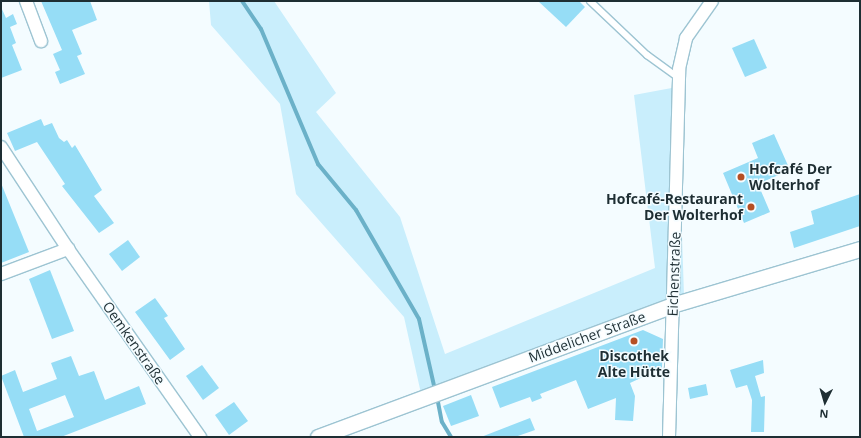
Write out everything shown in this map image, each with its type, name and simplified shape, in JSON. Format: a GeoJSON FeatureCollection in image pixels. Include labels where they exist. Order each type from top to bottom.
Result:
{"type":"FeatureCollection","features":[{"type":"Feature","properties":{"kind":"street"},"geometry":{"type":"LineString","coordinates":[[26,1],[41,41]]}},
{"type":"Feature","properties":{"kind":"street","name":"Eichenstraße"},"geometry":{"type":"LineString","coordinates":[[669,437],[679,78],[686,38],[712,1]]}},
{"type":"Feature","properties":{"kind":"street","name":"Oemkenstraße"},"geometry":{"type":"LineString","coordinates":[[1,148],[68,249],[200,437]]}},
{"type":"Feature","properties":{"kind":"street"},"geometry":{"type":"LineString","coordinates":[[1,274],[68,249]]}},
{"type":"Feature","properties":{"kind":"street","name":"Middelicher Straße"},"geometry":{"type":"LineString","coordinates":[[318,437],[672,305],[860,249]]}},
{"type":"Feature","properties":{"kind":"lane"},"geometry":{"type":"LineString","coordinates":[[590,1],[647,54],[679,78]]}},
{"type":"Feature","properties":{"kind":"shaded area"},"geometry":{"type":"Polygon","coordinates":[[[209,1],[274,1],[336,93],[316,112],[400,217],[445,354],[655,268],[634,95],[677,87],[684,295],[422,398],[404,317],[296,194],[280,104],[211,25],[209,1]]]}},
{"type":"Feature","properties":{"kind":"building"},"geometry":{"type":"Polygon","coordinates":[[[41,1],[90,1],[97,20],[72,30],[82,54],[77,56],[85,74],[60,84],[55,72],[60,70],[53,54],[62,50],[41,1]]]}},
{"type":"Feature","properties":{"kind":"building"},"geometry":{"type":"Polygon","coordinates":[[[538,1],[579,1],[585,7],[566,27],[538,1]]]}},
{"type":"Feature","properties":{"kind":"building"},"geometry":{"type":"Polygon","coordinates":[[[1,7],[6,18],[13,14],[17,24],[10,27],[16,43],[12,45],[22,70],[1,78],[1,7]]]}},
{"type":"Feature","properties":{"kind":"building"},"geometry":{"type":"Polygon","coordinates":[[[754,39],[767,68],[745,77],[732,48],[754,39]]]}},
{"type":"Feature","properties":{"kind":"building"},"geometry":{"type":"Polygon","coordinates":[[[41,119],[44,126],[52,123],[59,138],[64,142],[67,140],[72,148],[75,145],[102,190],[94,196],[114,223],[99,233],[62,186],[65,184],[37,142],[15,151],[7,133],[41,119]]]}},
{"type":"Feature","properties":{"kind":"building"},"geometry":{"type":"Polygon","coordinates":[[[774,134],[790,170],[758,184],[770,212],[744,223],[723,173],[758,158],[752,143],[774,134]]]}},
{"type":"Feature","properties":{"kind":"building"},"geometry":{"type":"Polygon","coordinates":[[[1,183],[29,252],[1,263],[1,183]]]}},
{"type":"Feature","properties":{"kind":"building"},"geometry":{"type":"Polygon","coordinates":[[[860,194],[860,226],[794,248],[790,232],[814,224],[811,211],[860,194]]]}},
{"type":"Feature","properties":{"kind":"building"},"geometry":{"type":"Polygon","coordinates":[[[128,240],[140,257],[122,271],[109,254],[128,240]]]}},
{"type":"Feature","properties":{"kind":"building"},"geometry":{"type":"Polygon","coordinates":[[[50,270],[74,331],[52,339],[29,279],[50,270]]]}},
{"type":"Feature","properties":{"kind":"building"},"geometry":{"type":"Polygon","coordinates":[[[155,298],[168,316],[164,318],[185,349],[170,360],[135,312],[155,298]]]}},
{"type":"Feature","properties":{"kind":"building"},"geometry":{"type":"Polygon","coordinates":[[[643,330],[663,339],[662,368],[630,383],[635,396],[633,421],[615,420],[616,398],[588,409],[576,380],[540,394],[542,398],[532,402],[530,397],[500,408],[492,387],[643,330]]]}},
{"type":"Feature","properties":{"kind":"building"},"geometry":{"type":"Polygon","coordinates":[[[71,356],[79,376],[94,371],[105,400],[139,386],[146,404],[61,437],[24,437],[1,376],[15,370],[23,392],[57,379],[51,363],[71,356]],[[65,395],[29,409],[37,431],[74,417],[65,395]]]}},
{"type":"Feature","properties":{"kind":"building"},"geometry":{"type":"Polygon","coordinates":[[[763,360],[764,373],[755,376],[761,397],[765,396],[764,432],[751,432],[752,400],[747,385],[736,388],[730,370],[763,360]]]}},
{"type":"Feature","properties":{"kind":"building"},"geometry":{"type":"Polygon","coordinates":[[[202,365],[219,388],[203,400],[186,376],[202,365]]]}},
{"type":"Feature","properties":{"kind":"building"},"geometry":{"type":"Polygon","coordinates":[[[706,384],[708,395],[690,399],[688,388],[706,384]]]}},
{"type":"Feature","properties":{"kind":"building"},"geometry":{"type":"Polygon","coordinates":[[[471,395],[479,416],[451,426],[443,406],[471,395]]]}},
{"type":"Feature","properties":{"kind":"building"},"geometry":{"type":"Polygon","coordinates":[[[234,402],[248,421],[229,435],[215,415],[234,402]]]}},
{"type":"Feature","properties":{"kind":"building"},"geometry":{"type":"Polygon","coordinates":[[[530,418],[535,430],[515,437],[481,437],[530,418]]]}},
{"type":"Feature","properties":{"kind":"waterway"},"geometry":{"type":"LineString","coordinates":[[242,1],[261,29],[318,164],[356,210],[419,319],[435,390]]}},
{"type":"Feature","properties":{"kind":"waterway"},"geometry":{"type":"LineString","coordinates":[[437,397],[442,422],[451,437]]}},
{"type":"Feature","properties":{"kind":"place","name":"Hofcafé Der Wolterhof"},"geometry":{"type":"Point","coordinates":[741,177]}},
{"type":"Feature","properties":{"kind":"place","name":"Hofcafé-Restaurant Der Wolterhof"},"geometry":{"type":"Point","coordinates":[751,207]}},
{"type":"Feature","properties":{"kind":"place","name":"Discothek Alte Hütte"},"geometry":{"type":"Point","coordinates":[634,341]}}]}
